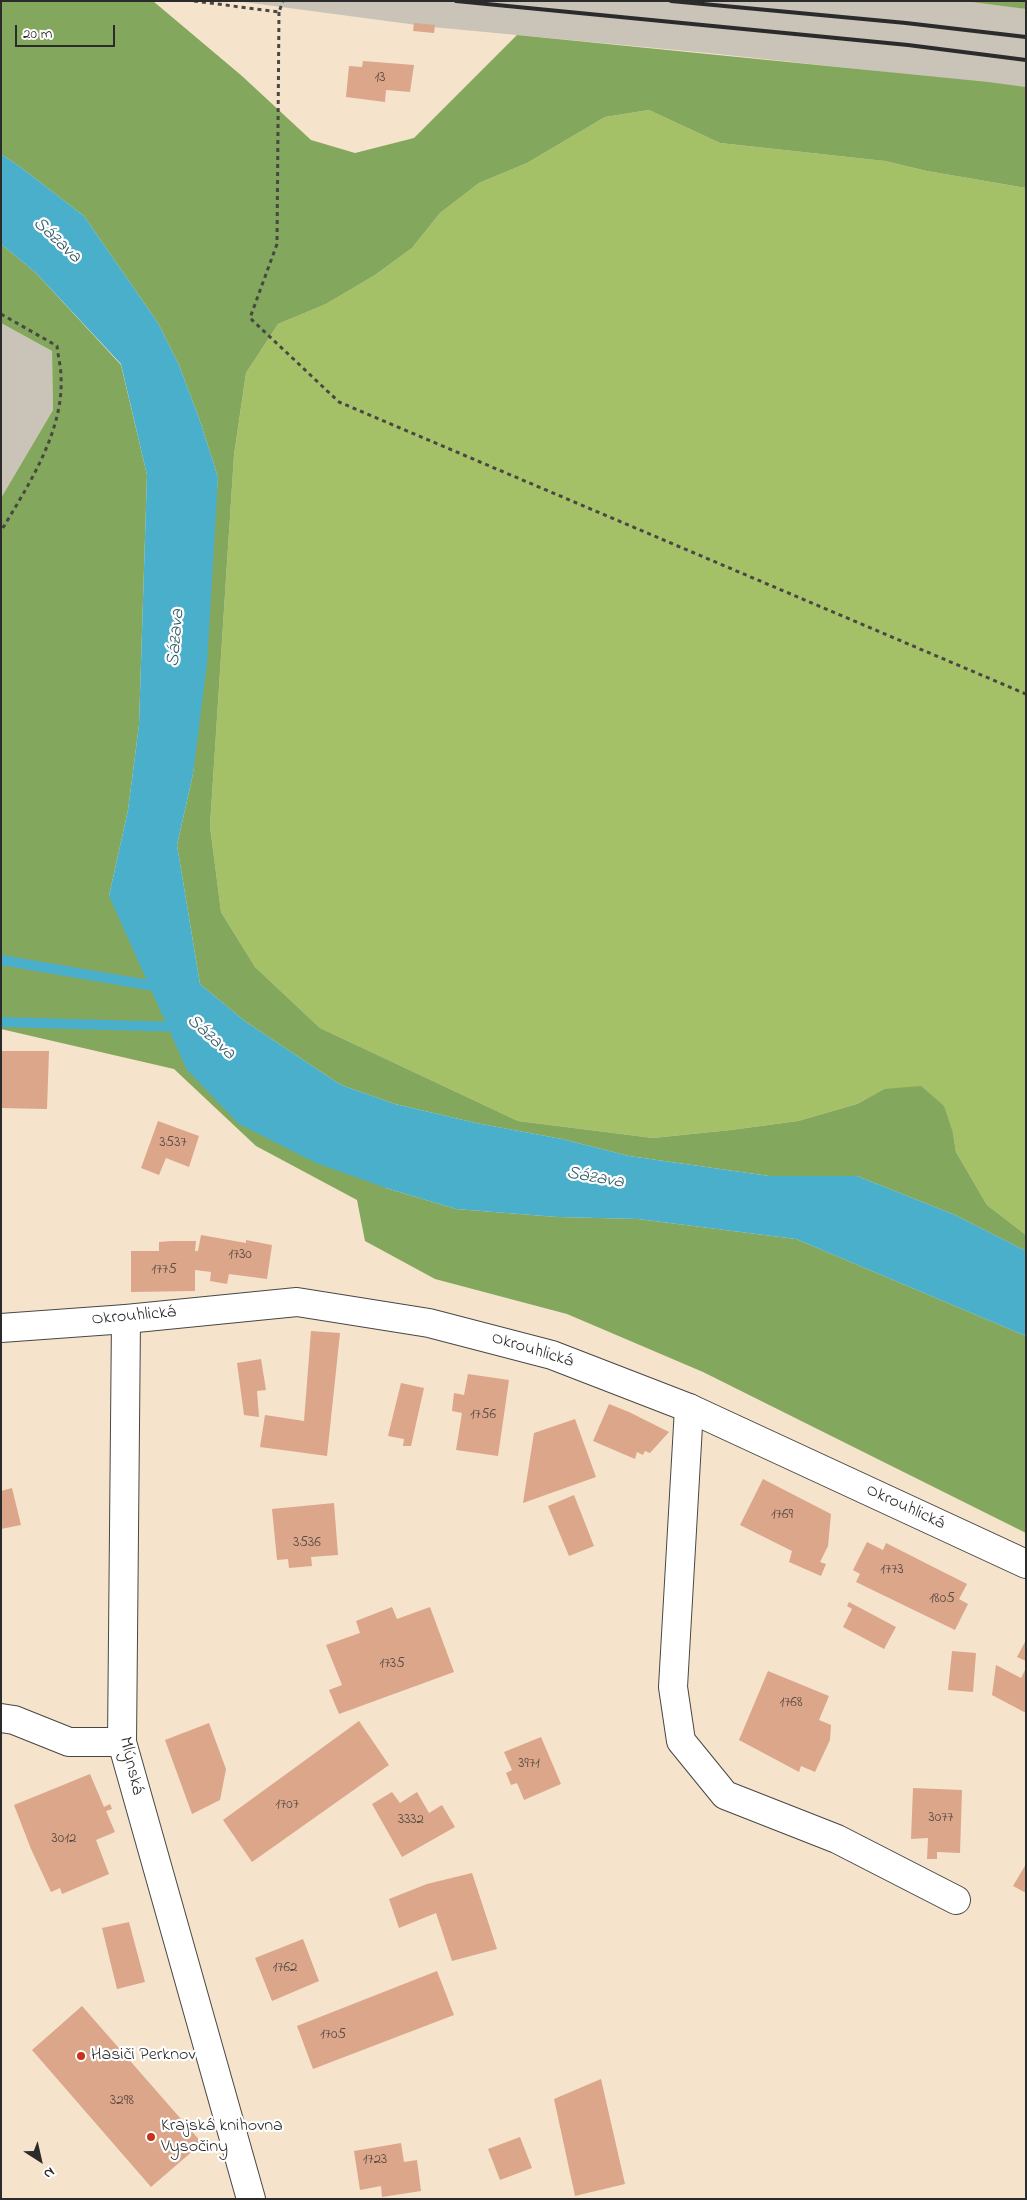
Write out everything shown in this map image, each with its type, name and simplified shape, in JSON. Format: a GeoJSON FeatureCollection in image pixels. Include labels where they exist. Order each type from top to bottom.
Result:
{"type":"FeatureCollection","features":[{"type":"Feature","properties":{"kind":"street","name":"Okrouhlická"},"geometry":{"type":"LineString","coordinates":[[1,1328],[126,1319],[298,1302],[419,1321],[552,1355],[689,1408],[1026,1564]]}},
{"type":"Feature","properties":{"kind":"street","name":"Mlýnská"},"geometry":{"type":"LineString","coordinates":[[126,1319],[122,1742],[251,2199]]}},
{"type":"Feature","properties":{"kind":"street"},"geometry":{"type":"LineString","coordinates":[[689,1408],[674,1687],[681,1740],[725,1795],[837,1839],[956,1900]]}},
{"type":"Feature","properties":{"kind":"street"},"geometry":{"type":"LineString","coordinates":[[1,1718],[14,1720],[69,1742],[122,1742]]}},
{"type":"Feature","properties":{"kind":"path"},"geometry":{"type":"LineString","coordinates":[[194,1],[279,12]]}},
{"type":"Feature","properties":{"kind":"path"},"geometry":{"type":"LineString","coordinates":[[283,1],[279,12],[277,244],[250,318],[339,402],[1026,694]]}},
{"type":"Feature","properties":{"kind":"path"},"geometry":{"type":"LineString","coordinates":[[1,314],[56,346],[62,377],[59,411],[38,469],[1,530]]}},
{"type":"Feature","properties":{"kind":"shaded area"},"geometry":{"type":"Polygon","coordinates":[[[236,1],[964,1],[1026,9],[1026,87],[708,53],[432,27],[236,1]]]}},
{"type":"Feature","properties":{"kind":"shaded area"},"geometry":{"type":"Polygon","coordinates":[[[1,323],[52,351],[53,410],[1,498],[1,323]]]}},
{"type":"Feature","properties":{"kind":"green space"},"geometry":{"type":"Polygon","coordinates":[[[1,1],[153,1],[242,76],[311,140],[355,153],[414,138],[517,35],[1026,87],[1026,188],[927,171],[885,161],[720,143],[649,110],[605,117],[527,163],[479,183],[440,213],[412,248],[375,275],[326,304],[278,324],[246,373],[234,455],[210,826],[221,912],[255,967],[320,1028],[518,1121],[653,1138],[798,1121],[857,1104],[884,1089],[921,1086],[944,1106],[953,1133],[956,1152],[987,1205],[1026,1235],[1026,1251],[955,1215],[857,1176],[769,1176],[629,1156],[562,1139],[476,1123],[395,1104],[341,1085],[246,1022],[200,984],[177,845],[193,774],[218,477],[179,365],[158,323],[84,216],[1,154],[1,1]]]}},
{"type":"Feature","properties":{"kind":"green space"},"geometry":{"type":"Polygon","coordinates":[[[964,1],[1026,1],[1026,9],[964,1]]]}},
{"type":"Feature","properties":{"kind":"green space"},"geometry":{"type":"Polygon","coordinates":[[[649,110],[720,143],[885,161],[927,171],[1026,188],[1026,1235],[987,1205],[956,1152],[953,1133],[884,1089],[857,1104],[798,1121],[653,1138],[518,1121],[320,1028],[255,967],[221,912],[210,826],[234,455],[246,373],[278,324],[326,304],[375,275],[412,248],[440,213],[479,183],[527,163],[605,117],[649,110]]]}},
{"type":"Feature","properties":{"kind":"green space"},"geometry":{"type":"Polygon","coordinates":[[[1,244],[36,273],[121,365],[147,475],[139,725],[128,810],[109,896],[386,1188],[456,1209],[557,1217],[638,1219],[796,1239],[1026,1336],[1026,1533],[703,1372],[567,1314],[435,1279],[365,1241],[357,1200],[256,1146],[174,1069],[1,1029],[1,498],[53,410],[52,351],[1,323],[1,244]]]}},
{"type":"Feature","properties":{"kind":"water","name":"Sázava"},"geometry":{"type":"Polygon","coordinates":[[[1,154],[84,216],[158,323],[179,365],[218,477],[207,664],[193,774],[177,845],[200,984],[246,1022],[341,1085],[395,1104],[476,1123],[562,1139],[629,1156],[769,1176],[857,1176],[955,1215],[1026,1251],[1026,1336],[796,1239],[638,1219],[557,1217],[456,1209],[386,1188],[316,1163],[239,1124],[187,1070],[109,896],[128,810],[139,725],[147,475],[121,364],[36,273],[1,244],[1,154]]]}},
{"type":"Feature","properties":{"kind":"building"},"geometry":{"type":"Polygon","coordinates":[[[414,23],[435,25],[434,33],[413,31],[414,23]]]}},
{"type":"Feature","properties":{"kind":"building"},"geometry":{"type":"Polygon","coordinates":[[[363,61],[414,65],[410,92],[386,90],[385,102],[346,97],[349,66],[362,67],[363,61]]]}},
{"type":"Feature","properties":{"kind":"building"},"geometry":{"type":"Polygon","coordinates":[[[1,1051],[49,1051],[47,1109],[1,1108],[1,1051]]]}},
{"type":"Feature","properties":{"kind":"building"},"geometry":{"type":"Polygon","coordinates":[[[158,1121],[199,1136],[189,1167],[166,1158],[159,1175],[141,1168],[158,1121]]]}},
{"type":"Feature","properties":{"kind":"building"},"geometry":{"type":"Polygon","coordinates":[[[201,1235],[246,1243],[246,1240],[272,1245],[267,1279],[229,1274],[227,1284],[210,1281],[211,1272],[195,1270],[195,1291],[131,1292],[131,1251],[159,1251],[159,1242],[196,1241],[195,1251],[198,1251],[201,1235]]]}},
{"type":"Feature","properties":{"kind":"building"},"geometry":{"type":"Polygon","coordinates":[[[311,1331],[340,1333],[327,1456],[260,1447],[265,1415],[304,1421],[311,1331]]]}},
{"type":"Feature","properties":{"kind":"building"},"geometry":{"type":"Polygon","coordinates":[[[261,1359],[266,1390],[257,1391],[259,1417],[244,1415],[237,1363],[261,1359]]]}},
{"type":"Feature","properties":{"kind":"building"},"geometry":{"type":"Polygon","coordinates":[[[468,1374],[509,1380],[498,1456],[456,1450],[462,1413],[452,1411],[454,1393],[464,1395],[468,1374]]]}},
{"type":"Feature","properties":{"kind":"building"},"geometry":{"type":"Polygon","coordinates":[[[401,1383],[424,1388],[411,1446],[403,1446],[404,1439],[388,1436],[401,1383]]]}},
{"type":"Feature","properties":{"kind":"building"},"geometry":{"type":"Polygon","coordinates":[[[609,1404],[669,1432],[650,1453],[645,1451],[643,1455],[637,1452],[635,1459],[593,1441],[609,1404]]]}},
{"type":"Feature","properties":{"kind":"building"},"geometry":{"type":"Polygon","coordinates":[[[575,1419],[596,1477],[523,1503],[534,1433],[575,1419]]]}},
{"type":"Feature","properties":{"kind":"building"},"geometry":{"type":"Polygon","coordinates":[[[763,1479],[831,1514],[828,1546],[820,1562],[826,1564],[821,1576],[789,1562],[792,1551],[740,1525],[763,1479]]]}},
{"type":"Feature","properties":{"kind":"building"},"geometry":{"type":"Polygon","coordinates":[[[12,1488],[21,1525],[1,1529],[1,1491],[12,1488]]]}},
{"type":"Feature","properties":{"kind":"building"},"geometry":{"type":"Polygon","coordinates":[[[574,1495],[594,1546],[569,1556],[548,1506],[574,1495]]]}},
{"type":"Feature","properties":{"kind":"building"},"geometry":{"type":"Polygon","coordinates":[[[334,1503],[338,1555],[311,1557],[312,1566],[289,1568],[288,1559],[277,1560],[272,1509],[334,1503]]]}},
{"type":"Feature","properties":{"kind":"building"},"geometry":{"type":"Polygon","coordinates":[[[867,1542],[883,1550],[886,1543],[967,1584],[959,1599],[968,1604],[955,1630],[856,1582],[860,1574],[853,1570],[867,1542]]]}},
{"type":"Feature","properties":{"kind":"building"},"geometry":{"type":"Polygon","coordinates":[[[849,1602],[896,1627],[884,1649],[843,1627],[852,1609],[847,1606],[849,1602]]]}},
{"type":"Feature","properties":{"kind":"building"},"geometry":{"type":"Polygon","coordinates":[[[392,1607],[397,1619],[430,1607],[454,1672],[339,1714],[329,1690],[342,1685],[326,1645],[360,1633],[356,1621],[392,1607]]]}},
{"type":"Feature","properties":{"kind":"building"},"geometry":{"type":"Polygon","coordinates":[[[1026,1640],[1026,1661],[1017,1657],[1026,1640]]]}},
{"type":"Feature","properties":{"kind":"building"},"geometry":{"type":"Polygon","coordinates":[[[952,1651],[976,1653],[973,1692],[948,1690],[952,1651]]]}},
{"type":"Feature","properties":{"kind":"building"},"geometry":{"type":"Polygon","coordinates":[[[996,1665],[1021,1678],[1026,1668],[1026,1713],[992,1695],[996,1665]]]}},
{"type":"Feature","properties":{"kind":"building"},"geometry":{"type":"Polygon","coordinates":[[[768,1671],[829,1696],[819,1720],[831,1725],[830,1740],[815,1772],[801,1766],[799,1772],[739,1740],[768,1671]]]}},
{"type":"Feature","properties":{"kind":"building"},"geometry":{"type":"Polygon","coordinates":[[[359,1721],[389,1765],[252,1862],[223,1820],[359,1721]]]}},
{"type":"Feature","properties":{"kind":"building"},"geometry":{"type":"Polygon","coordinates":[[[209,1723],[226,1769],[220,1800],[192,1814],[165,1740],[209,1723]]]}},
{"type":"Feature","properties":{"kind":"building"},"geometry":{"type":"Polygon","coordinates":[[[541,1737],[561,1784],[524,1800],[517,1783],[511,1785],[506,1773],[512,1770],[504,1752],[541,1737]]]}},
{"type":"Feature","properties":{"kind":"building"},"geometry":{"type":"Polygon","coordinates":[[[90,1774],[104,1807],[110,1804],[112,1809],[106,1811],[115,1832],[96,1840],[109,1874],[62,1894],[60,1888],[51,1892],[31,1849],[14,1805],[90,1774]]]}},
{"type":"Feature","properties":{"kind":"building"},"geometry":{"type":"Polygon","coordinates":[[[913,1788],[962,1790],[960,1853],[937,1852],[937,1859],[927,1859],[928,1838],[911,1839],[913,1788]]]}},
{"type":"Feature","properties":{"kind":"building"},"geometry":{"type":"Polygon","coordinates":[[[392,1792],[400,1803],[417,1792],[429,1813],[442,1805],[455,1827],[402,1857],[372,1804],[392,1792]]]}},
{"type":"Feature","properties":{"kind":"building"},"geometry":{"type":"Polygon","coordinates":[[[1026,1864],[1026,1893],[1013,1886],[1026,1864]]]}},
{"type":"Feature","properties":{"kind":"building"},"geometry":{"type":"Polygon","coordinates":[[[472,1873],[497,1949],[452,1961],[436,1913],[399,1928],[389,1899],[427,1884],[472,1873]]]}},
{"type":"Feature","properties":{"kind":"building"},"geometry":{"type":"Polygon","coordinates":[[[129,1922],[145,1982],[117,1989],[102,1928],[129,1922]]]}},
{"type":"Feature","properties":{"kind":"building"},"geometry":{"type":"Polygon","coordinates":[[[303,1939],[319,1981],[272,2001],[255,1958],[303,1939]]]}},
{"type":"Feature","properties":{"kind":"building"},"geometry":{"type":"Polygon","coordinates":[[[437,1971],[454,2015],[313,2069],[297,2026],[437,1971]]]}},
{"type":"Feature","properties":{"kind":"building"},"geometry":{"type":"Polygon","coordinates":[[[82,2006],[202,2143],[151,2187],[32,2050],[82,2006]]]}},
{"type":"Feature","properties":{"kind":"building"},"geometry":{"type":"Polygon","coordinates":[[[601,2079],[625,2184],[575,2196],[554,2099],[601,2079]]]}},
{"type":"Feature","properties":{"kind":"building"},"geometry":{"type":"Polygon","coordinates":[[[520,2137],[532,2168],[500,2180],[488,2149],[520,2137]]]}},
{"type":"Feature","properties":{"kind":"building"},"geometry":{"type":"Polygon","coordinates":[[[401,2143],[404,2162],[417,2160],[421,2191],[382,2197],[381,2186],[360,2190],[354,2151],[401,2143]]]}},
{"type":"Feature","properties":{"kind":"waterway"},"geometry":{"type":"LineString","coordinates":[[1,960],[160,987]]}},
{"type":"Feature","properties":{"kind":"waterway","name":"Sázava"},"geometry":{"type":"LineString","coordinates":[[1,1022],[180,1027]]}},
{"type":"Feature","properties":{"kind":"railway"},"geometry":{"type":"LineString","coordinates":[[456,1],[908,45],[1026,60]]}},
{"type":"Feature","properties":{"kind":"railway"},"geometry":{"type":"LineString","coordinates":[[671,1],[906,23],[1026,37]]}},
{"type":"Feature","properties":{"kind":"place","name":"Hasiči Perknov"},"geometry":{"type":"Point","coordinates":[81,2056]}},
{"type":"Feature","properties":{"kind":"place","name":"Krajská knihovna Vysočiny"},"geometry":{"type":"Point","coordinates":[151,2137]}}]}
